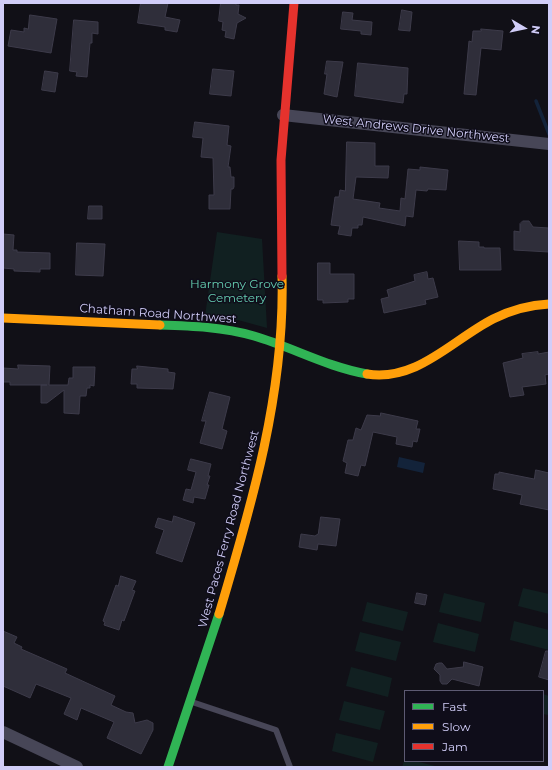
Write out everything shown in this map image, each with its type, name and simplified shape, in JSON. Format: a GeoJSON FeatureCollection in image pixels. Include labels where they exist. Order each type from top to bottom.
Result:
{"type":"FeatureCollection","features":[{"type":"Feature","properties":{"kind":"main road","name":"West Paces Ferry Road Northwest"},"geometry":{"type":"LineString","coordinates":[[168,767],[191,702],[232,571],[254,491],[278,376],[282,345],[280,183],[283,115],[294,3]]}},
{"type":"Feature","properties":{"kind":"main road","name":"Chatham Road Northwest"},"geometry":{"type":"LineString","coordinates":[[3,318],[236,330],[282,345],[353,373],[372,376],[392,375],[408,372],[425,364],[487,321],[507,311],[522,306],[549,304]]}},
{"type":"Feature","properties":{"kind":"street","name":"West Andrews Drive Northwest"},"geometry":{"type":"LineString","coordinates":[[283,115],[549,144]]}},
{"type":"Feature","properties":{"kind":"street"},"geometry":{"type":"LineString","coordinates":[[3,732],[77,767]]}},
{"type":"Feature","properties":{"kind":"lane"},"geometry":{"type":"LineString","coordinates":[[191,702],[276,730],[290,767]]}},
{"type":"Feature","properties":{"kind":"green space","name":"Harmony Grove Cemetery"},"geometry":{"type":"Polygon","coordinates":[[[217,232],[262,239],[267,328],[238,320],[205,316],[217,232]]]}},
{"type":"Feature","properties":{"kind":"green space"},"geometry":{"type":"Polygon","coordinates":[[[523,588],[549,594],[549,614],[518,606],[523,588]]]}},
{"type":"Feature","properties":{"kind":"green space"},"geometry":{"type":"Polygon","coordinates":[[[444,593],[485,603],[481,622],[439,612],[444,593]]]}},
{"type":"Feature","properties":{"kind":"green space"},"geometry":{"type":"Polygon","coordinates":[[[367,602],[408,612],[403,631],[362,621],[367,602]]]}},
{"type":"Feature","properties":{"kind":"green space"},"geometry":{"type":"Polygon","coordinates":[[[514,621],[549,630],[549,650],[510,640],[514,621]]]}},
{"type":"Feature","properties":{"kind":"green space"},"geometry":{"type":"Polygon","coordinates":[[[438,623],[479,634],[475,652],[433,642],[438,623]]]}},
{"type":"Feature","properties":{"kind":"green space"},"geometry":{"type":"Polygon","coordinates":[[[360,632],[401,642],[396,661],[355,651],[360,632]]]}},
{"type":"Feature","properties":{"kind":"green space"},"geometry":{"type":"Polygon","coordinates":[[[351,667],[392,678],[388,697],[346,686],[351,667]]]}},
{"type":"Feature","properties":{"kind":"green space"},"geometry":{"type":"Polygon","coordinates":[[[544,694],[549,696],[548,715],[544,714],[544,694]]]}},
{"type":"Feature","properties":{"kind":"green space"},"geometry":{"type":"Polygon","coordinates":[[[344,701],[385,711],[380,730],[339,720],[344,701]]]}},
{"type":"Feature","properties":{"kind":"green space"},"geometry":{"type":"Polygon","coordinates":[[[336,733],[378,743],[373,762],[332,751],[336,733]]]}},
{"type":"Feature","properties":{"kind":"green space"},"geometry":{"type":"Polygon","coordinates":[[[404,762],[419,762],[439,767],[402,767],[404,762]]]}},
{"type":"Feature","properties":{"kind":"water"},"geometry":{"type":"Polygon","coordinates":[[[399,457],[425,463],[423,473],[397,467],[399,457]]]}},
{"type":"Feature","properties":{"kind":"building"},"geometry":{"type":"Polygon","coordinates":[[[141,3],[168,3],[165,17],[180,20],[177,32],[165,30],[165,27],[138,23],[141,3]]]}},
{"type":"Feature","properties":{"kind":"building"},"geometry":{"type":"Polygon","coordinates":[[[221,3],[236,3],[236,5],[239,5],[238,14],[246,18],[237,23],[234,39],[225,37],[226,31],[222,30],[223,22],[219,21],[221,3]]]}},
{"type":"Feature","properties":{"kind":"building"},"geometry":{"type":"Polygon","coordinates":[[[402,10],[412,12],[410,31],[399,30],[402,10]]]}},
{"type":"Feature","properties":{"kind":"building"},"geometry":{"type":"Polygon","coordinates":[[[343,12],[353,13],[352,20],[372,22],[371,35],[361,34],[361,31],[341,29],[343,12]]]}},
{"type":"Feature","properties":{"kind":"building"},"geometry":{"type":"Polygon","coordinates":[[[30,15],[57,19],[51,53],[8,46],[11,30],[24,32],[24,28],[28,29],[30,15]]]}},
{"type":"Feature","properties":{"kind":"building"},"geometry":{"type":"Polygon","coordinates":[[[74,20],[98,22],[98,34],[92,33],[92,43],[90,43],[87,77],[76,76],[77,72],[70,71],[74,20]]]}},
{"type":"Feature","properties":{"kind":"building"},"geometry":{"type":"Polygon","coordinates":[[[481,29],[503,31],[501,50],[481,48],[476,95],[464,94],[469,41],[472,42],[473,31],[481,31],[481,29]]]}},
{"type":"Feature","properties":{"kind":"building"},"geometry":{"type":"Polygon","coordinates":[[[327,61],[343,62],[337,97],[324,94],[327,61]]]}},
{"type":"Feature","properties":{"kind":"building"},"geometry":{"type":"Polygon","coordinates":[[[358,63],[408,68],[407,94],[404,94],[403,103],[355,96],[358,63]]]}},
{"type":"Feature","properties":{"kind":"building"},"geometry":{"type":"Polygon","coordinates":[[[213,69],[234,71],[231,96],[210,94],[213,69]]]}},
{"type":"Feature","properties":{"kind":"building"},"geometry":{"type":"Polygon","coordinates":[[[45,71],[58,73],[55,92],[42,90],[45,71]]]}},
{"type":"Feature","properties":{"kind":"building"},"geometry":{"type":"Polygon","coordinates":[[[195,122],[229,126],[227,145],[231,146],[228,167],[230,167],[231,177],[234,177],[234,187],[231,189],[230,209],[209,209],[209,195],[214,195],[213,158],[201,157],[203,138],[193,137],[195,122]]]}},
{"type":"Feature","properties":{"kind":"building"},"geometry":{"type":"Polygon","coordinates":[[[347,142],[375,143],[375,166],[389,166],[388,178],[356,177],[353,199],[380,203],[379,208],[400,211],[401,198],[405,199],[408,169],[420,170],[420,167],[448,170],[446,190],[416,190],[413,217],[406,216],[405,226],[363,217],[362,225],[358,225],[358,228],[352,228],[351,236],[338,234],[340,226],[331,225],[335,197],[339,197],[340,190],[345,191],[347,142]]]}},
{"type":"Feature","properties":{"kind":"building"},"geometry":{"type":"Polygon","coordinates":[[[89,206],[102,206],[102,219],[88,219],[89,206]]]}},
{"type":"Feature","properties":{"kind":"building"},"geometry":{"type":"Polygon","coordinates":[[[523,221],[529,221],[533,227],[549,228],[549,252],[514,250],[514,231],[520,232],[520,224],[523,221]]]}},
{"type":"Feature","properties":{"kind":"building"},"geometry":{"type":"Polygon","coordinates":[[[3,234],[14,235],[13,250],[17,250],[17,252],[50,253],[50,269],[40,269],[40,272],[14,271],[14,269],[3,268],[3,234]]]}},
{"type":"Feature","properties":{"kind":"building"},"geometry":{"type":"Polygon","coordinates":[[[459,241],[479,242],[479,247],[484,248],[500,248],[501,270],[460,270],[459,241]]]}},
{"type":"Feature","properties":{"kind":"building"},"geometry":{"type":"Polygon","coordinates":[[[77,243],[105,244],[103,276],[76,275],[77,243]]]}},
{"type":"Feature","properties":{"kind":"building"},"geometry":{"type":"Polygon","coordinates":[[[318,263],[330,263],[330,274],[354,274],[354,299],[348,299],[348,302],[323,303],[323,300],[318,300],[318,263]]]}},
{"type":"Feature","properties":{"kind":"building"},"geometry":{"type":"Polygon","coordinates":[[[427,272],[428,279],[433,278],[438,297],[425,300],[426,304],[384,313],[381,299],[389,297],[387,290],[415,281],[414,275],[427,272]]]}},
{"type":"Feature","properties":{"kind":"building"},"geometry":{"type":"Polygon","coordinates":[[[538,352],[538,354],[549,352],[549,374],[545,375],[546,384],[522,387],[524,395],[510,397],[503,363],[523,358],[522,354],[538,352]]]}},
{"type":"Feature","properties":{"kind":"building"},"geometry":{"type":"Polygon","coordinates":[[[18,365],[50,366],[49,385],[68,385],[69,378],[73,378],[73,367],[95,367],[94,386],[90,385],[90,388],[87,388],[86,396],[80,396],[79,414],[64,413],[64,390],[47,403],[41,403],[41,385],[10,385],[10,382],[3,382],[3,368],[18,369],[18,365]]]}},
{"type":"Feature","properties":{"kind":"building"},"geometry":{"type":"Polygon","coordinates":[[[137,366],[168,369],[168,372],[175,373],[173,389],[137,388],[137,384],[131,384],[132,369],[137,369],[137,366]]]}},
{"type":"Feature","properties":{"kind":"building"},"geometry":{"type":"Polygon","coordinates":[[[210,392],[230,397],[222,429],[227,431],[222,449],[200,443],[206,421],[202,421],[210,392]]]}},
{"type":"Feature","properties":{"kind":"building"},"geometry":{"type":"Polygon","coordinates":[[[381,413],[418,421],[416,429],[420,429],[417,442],[413,441],[412,447],[396,444],[397,437],[373,432],[365,466],[361,465],[358,476],[345,473],[347,463],[343,461],[348,440],[353,440],[356,428],[361,430],[367,415],[380,416],[381,413]]]}},
{"type":"Feature","properties":{"kind":"building"},"geometry":{"type":"Polygon","coordinates":[[[191,459],[211,464],[208,476],[210,476],[207,485],[209,485],[205,499],[194,497],[193,503],[183,500],[186,489],[191,490],[196,472],[188,470],[191,459]]]}},
{"type":"Feature","properties":{"kind":"building"},"geometry":{"type":"Polygon","coordinates":[[[536,470],[549,473],[549,510],[520,504],[522,495],[493,489],[495,474],[499,474],[499,472],[534,479],[536,470]]]}},
{"type":"Feature","properties":{"kind":"building"},"geometry":{"type":"Polygon","coordinates":[[[174,516],[195,523],[182,562],[156,553],[164,530],[155,527],[158,518],[172,522],[174,516]]]}},
{"type":"Feature","properties":{"kind":"building"},"geometry":{"type":"Polygon","coordinates":[[[321,517],[340,519],[336,546],[318,544],[317,550],[299,547],[301,534],[315,536],[318,534],[321,517]]]}},
{"type":"Feature","properties":{"kind":"building"},"geometry":{"type":"Polygon","coordinates":[[[121,576],[136,581],[132,590],[135,591],[124,621],[122,620],[119,630],[104,625],[105,622],[103,621],[116,585],[118,586],[121,576]]]}},
{"type":"Feature","properties":{"kind":"building"},"geometry":{"type":"Polygon","coordinates":[[[417,593],[427,595],[425,605],[415,603],[417,593]]]}},
{"type":"Feature","properties":{"kind":"building"},"geometry":{"type":"Polygon","coordinates":[[[3,631],[17,637],[14,643],[22,647],[21,649],[67,669],[65,673],[115,696],[111,705],[126,712],[133,713],[135,723],[147,720],[153,723],[153,730],[141,754],[107,738],[114,722],[81,708],[77,720],[64,714],[71,698],[36,684],[30,698],[3,686],[3,631]]]}},
{"type":"Feature","properties":{"kind":"building"},"geometry":{"type":"Polygon","coordinates":[[[546,651],[549,651],[549,680],[539,677],[546,651]]]}},
{"type":"Feature","properties":{"kind":"building"},"geometry":{"type":"Polygon","coordinates":[[[464,662],[483,667],[479,686],[452,679],[447,684],[442,684],[440,681],[440,675],[434,669],[436,664],[442,663],[447,669],[463,667],[464,662]]]}},
{"type":"Feature","properties":{"kind":"waterway"},"geometry":{"type":"LineString","coordinates":[[536,101],[549,134]]}},
{"type":"Feature","properties":{"kind":"traffic: fast"},"geometry":{"type":"LineString","coordinates":[[160,325],[207,328],[242,333],[338,367],[367,374]]}},
{"type":"Feature","properties":{"kind":"traffic: fast"},"geometry":{"type":"LineString","coordinates":[[168,767],[219,614]]}},
{"type":"Feature","properties":{"kind":"traffic: slow"},"geometry":{"type":"LineString","coordinates":[[219,614],[254,489],[272,405],[282,319],[282,276]]}},
{"type":"Feature","properties":{"kind":"traffic: slow"},"geometry":{"type":"LineString","coordinates":[[367,374],[385,375],[402,372],[418,366],[493,319],[527,307],[549,304]]}},
{"type":"Feature","properties":{"kind":"traffic: slow"},"geometry":{"type":"LineString","coordinates":[[3,318],[160,325]]}},
{"type":"Feature","properties":{"kind":"traffic: jam"},"geometry":{"type":"LineString","coordinates":[[282,276],[281,160],[294,3]]}}]}
